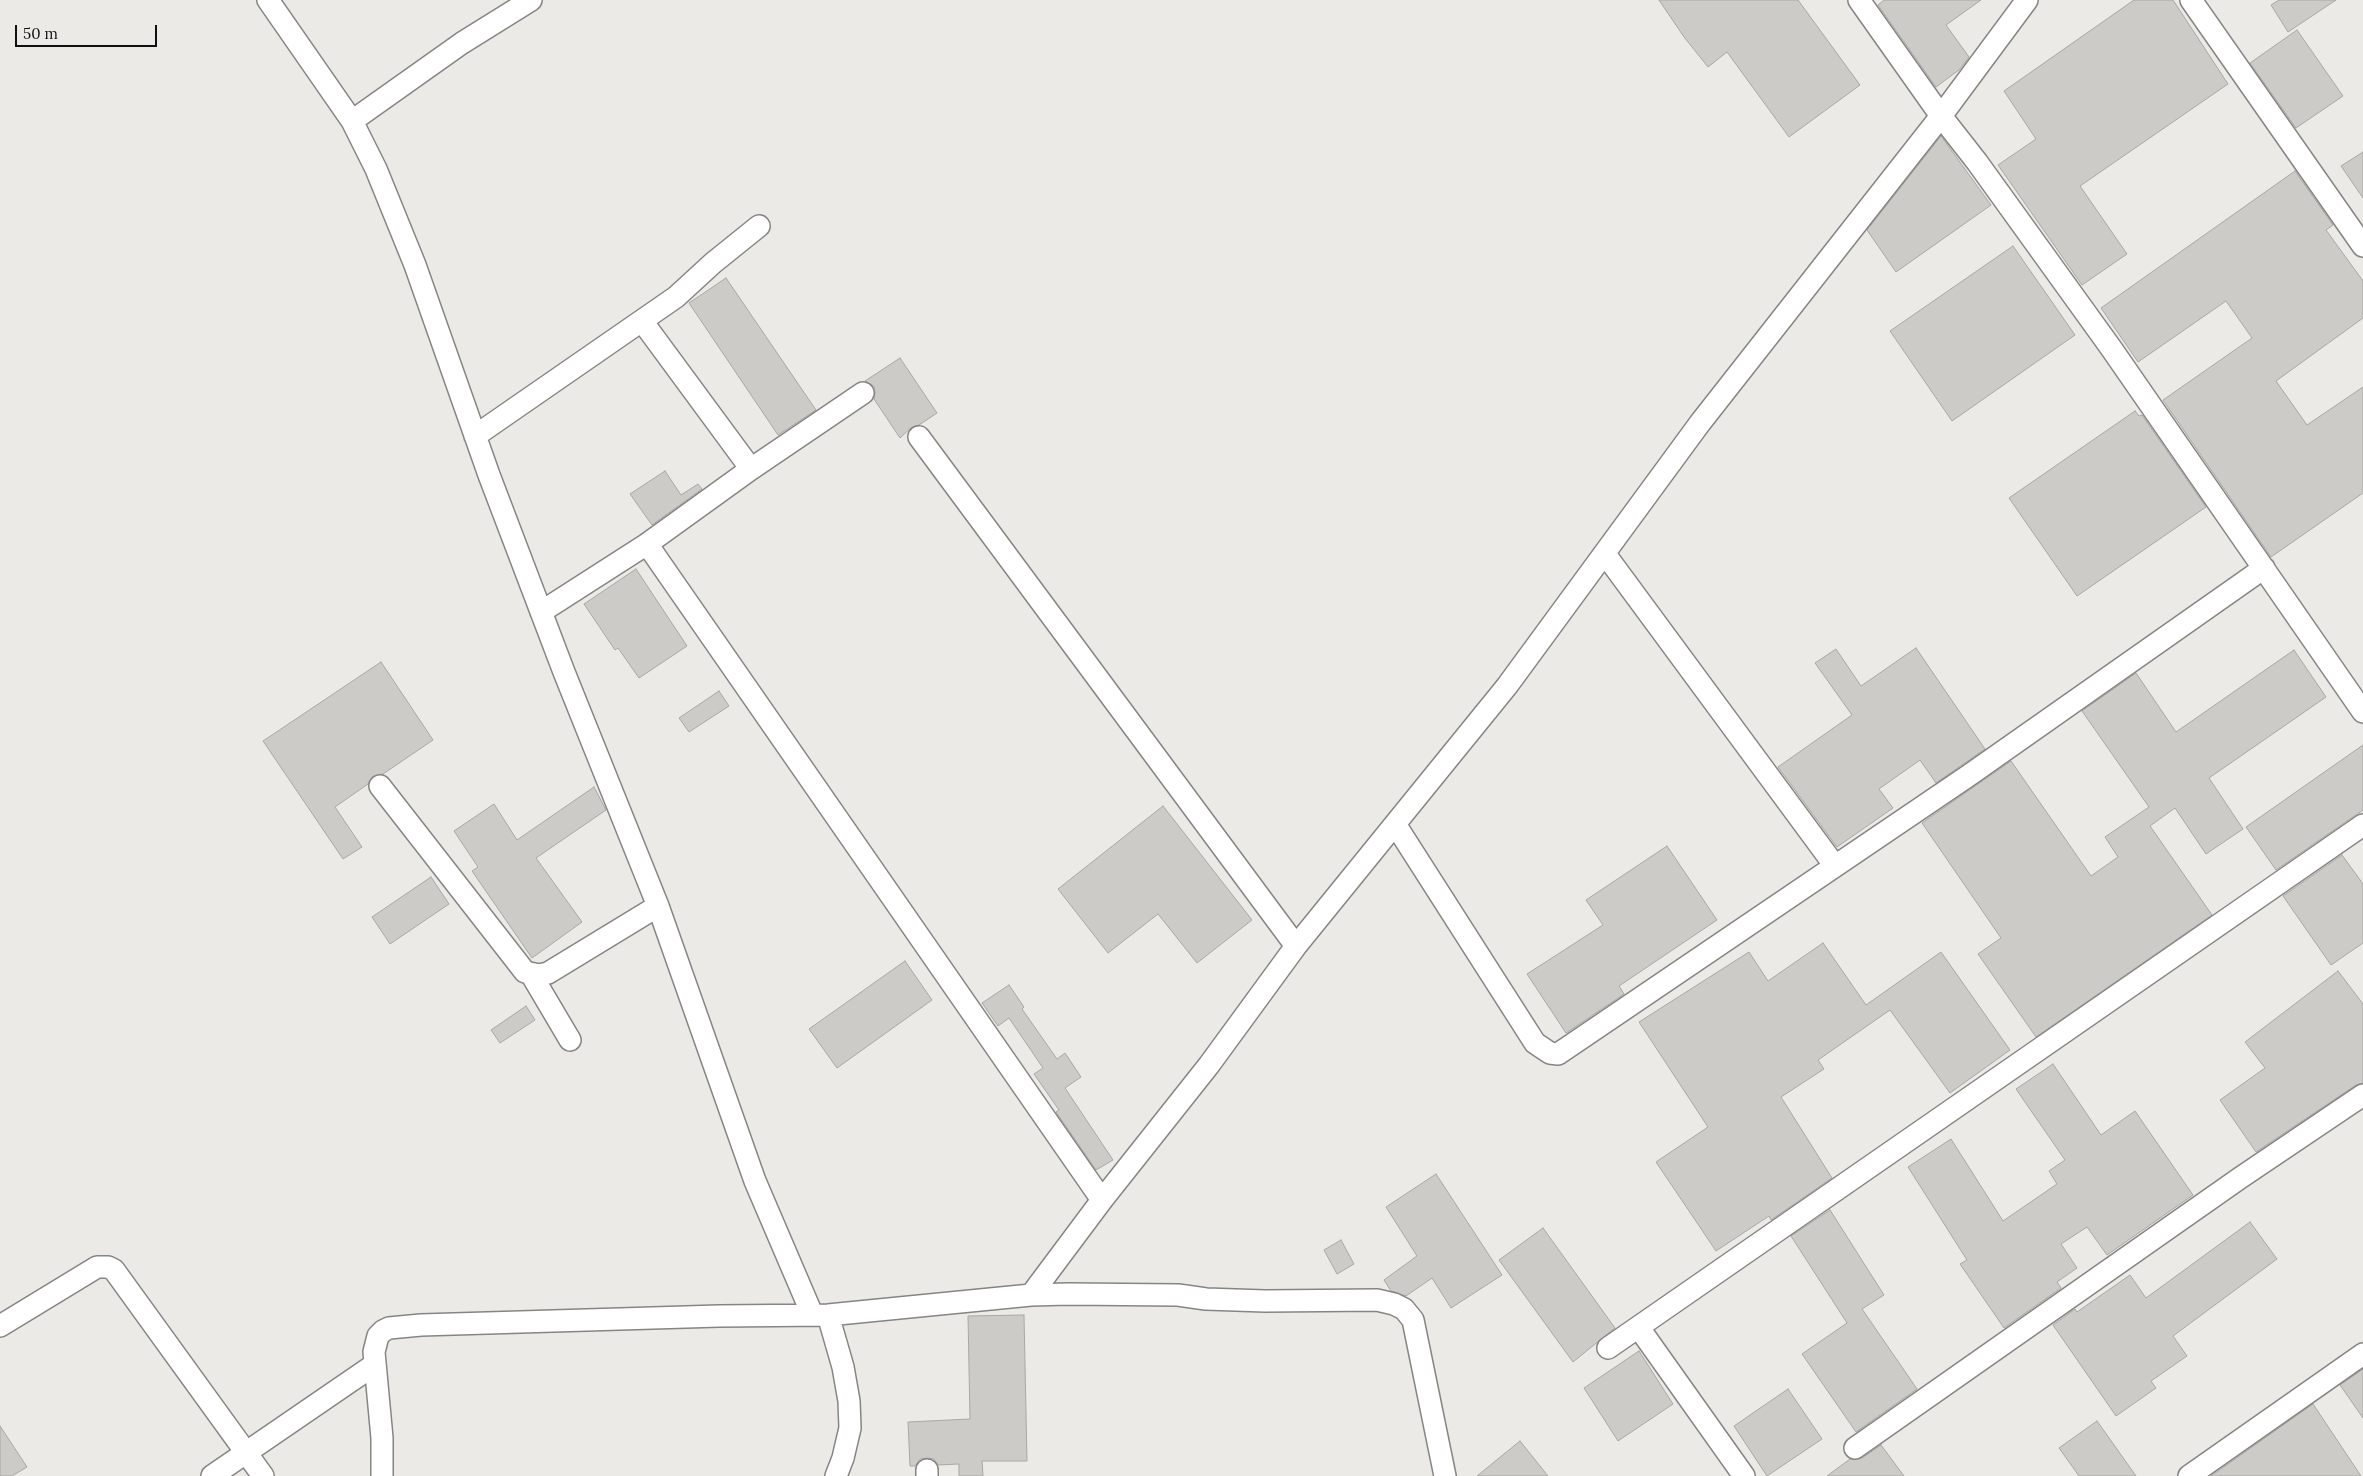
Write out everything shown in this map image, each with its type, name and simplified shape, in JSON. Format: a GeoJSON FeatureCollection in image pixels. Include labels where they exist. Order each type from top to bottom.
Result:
{"type":"FeatureCollection","features":[{"type":"Feature","properties":{"kind":"street"},"geometry":{"type":"LineString","coordinates":[[268,0],[352,122],[376,169],[410,252],[475,436],[541,612],[658,906],[755,1181],[820,1314],[843,1367],[849,1401],[850,1428],[843,1458],[836,1476]]}},
{"type":"Feature","properties":{"kind":"street"},"geometry":{"type":"LineString","coordinates":[[352,122],[462,44],[531,0]]}},
{"type":"Feature","properties":{"kind":"street"},"geometry":{"type":"LineString","coordinates":[[1859,0],[1940,116],[1977,162],[2111,348],[2363,712]]}},
{"type":"Feature","properties":{"kind":"street"},"geometry":{"type":"LineString","coordinates":[[1031,1295],[1102,1200],[1167,1119],[1296,946],[1507,686],[1706,415],[1940,116],[2027,0]]}},
{"type":"Feature","properties":{"kind":"street"},"geometry":{"type":"LineString","coordinates":[[2191,0],[2363,246]]}},
{"type":"Feature","properties":{"kind":"street"},"geometry":{"type":"LineString","coordinates":[[475,436],[683,291],[713,263],[759,226]]}},
{"type":"Feature","properties":{"kind":"street"},"geometry":{"type":"LineString","coordinates":[[642,321],[751,469]]}},
{"type":"Feature","properties":{"kind":"street"},"geometry":{"type":"LineString","coordinates":[[541,612],[647,544],[863,392]]}},
{"type":"Feature","properties":{"kind":"street"},"geometry":{"type":"LineString","coordinates":[[919,437],[1296,946]]}},
{"type":"Feature","properties":{"kind":"street"},"geometry":{"type":"LineString","coordinates":[[647,544],[1102,1200]]}},
{"type":"Feature","properties":{"kind":"street"},"geometry":{"type":"LineString","coordinates":[[1605,554],[1834,866]]}},
{"type":"Feature","properties":{"kind":"street"},"geometry":{"type":"LineString","coordinates":[[1395,824],[1535,1043],[1550,1054],[1558,1054],[1566,1051],[1976,770],[2264,568]]}},
{"type":"Feature","properties":{"kind":"street"},"geometry":{"type":"LineString","coordinates":[[380,786],[525,972],[531,974],[548,972],[658,906]]}},
{"type":"Feature","properties":{"kind":"street"},"geometry":{"type":"LineString","coordinates":[[1608,1348],[2363,825]]}},
{"type":"Feature","properties":{"kind":"street"},"geometry":{"type":"LineString","coordinates":[[531,974],[570,1040]]}},
{"type":"Feature","properties":{"kind":"street"},"geometry":{"type":"LineString","coordinates":[[1855,1448],[2240,1178],[2363,1095]]}},
{"type":"Feature","properties":{"kind":"street"},"geometry":{"type":"LineString","coordinates":[[0,1326],[92,1269],[108,1267],[114,1270],[263,1476]]}},
{"type":"Feature","properties":{"kind":"street"},"geometry":{"type":"LineString","coordinates":[[382,1476],[382,1438],[374,1365],[375,1343],[383,1331],[421,1324],[820,1314],[1031,1295],[1178,1295],[1257,1301],[1377,1300],[1394,1304],[1404,1309],[1413,1320],[1445,1476]]}},
{"type":"Feature","properties":{"kind":"street"},"geometry":{"type":"LineString","coordinates":[[1639,1328],[1744,1476]]}},
{"type":"Feature","properties":{"kind":"street"},"geometry":{"type":"LineString","coordinates":[[2189,1476],[2363,1354]]}},
{"type":"Feature","properties":{"kind":"street"},"geometry":{"type":"LineString","coordinates":[[212,1476],[374,1365]]}},
{"type":"Feature","properties":{"kind":"building"},"geometry":{"type":"Polygon","coordinates":[[[1659,0],[1798,0],[1860,85],[1789,137],[1727,52],[1708,67],[1684,37],[1659,0]]]}},
{"type":"Feature","properties":{"kind":"building"},"geometry":{"type":"Polygon","coordinates":[[[1884,0],[1981,0],[1946,25],[1969,57],[1959,70],[1936,87],[1878,5],[1884,0]]]}},
{"type":"Feature","properties":{"kind":"building"},"geometry":{"type":"Polygon","coordinates":[[[2134,0],[2173,0],[2228,84],[2080,186],[2127,254],[2082,285],[1998,165],[2036,139],[2004,91],[2134,0]]]}},
{"type":"Feature","properties":{"kind":"building"},"geometry":{"type":"Polygon","coordinates":[[[2279,0],[2336,0],[2288,32],[2271,5],[2279,0]]]}},
{"type":"Feature","properties":{"kind":"building"},"geometry":{"type":"Polygon","coordinates":[[[2297,30],[2343,96],[2296,128],[2250,63],[2297,30]]]}},
{"type":"Feature","properties":{"kind":"building"},"geometry":{"type":"Polygon","coordinates":[[[1941,136],[1991,205],[1896,272],[1867,230],[1941,136]]]}},
{"type":"Feature","properties":{"kind":"building"},"geometry":{"type":"Polygon","coordinates":[[[2363,152],[2363,198],[2341,166],[2363,152]]]}},
{"type":"Feature","properties":{"kind":"building"},"geometry":{"type":"Polygon","coordinates":[[[2295,171],[2333,225],[2326,230],[2363,281],[2363,318],[2276,381],[2307,425],[2363,387],[2363,493],[2271,557],[2163,400],[2252,338],[2226,301],[2138,362],[2101,308],[2295,171]]]}},
{"type":"Feature","properties":{"kind":"building"},"geometry":{"type":"Polygon","coordinates":[[[2013,246],[2075,335],[1952,421],[1890,331],[2013,246]]]}},
{"type":"Feature","properties":{"kind":"building"},"geometry":{"type":"Polygon","coordinates":[[[726,278],[816,410],[778,435],[689,303],[726,278]]]}},
{"type":"Feature","properties":{"kind":"building"},"geometry":{"type":"Polygon","coordinates":[[[900,358],[937,413],[919,425],[912,427],[900,438],[874,399],[874,386],[865,381],[900,358]]]}},
{"type":"Feature","properties":{"kind":"building"},"geometry":{"type":"Polygon","coordinates":[[[2135,411],[2139,416],[2142,415],[2206,507],[2077,596],[2009,498],[2135,411]]]}},
{"type":"Feature","properties":{"kind":"building"},"geometry":{"type":"Polygon","coordinates":[[[665,471],[681,495],[698,484],[702,489],[652,525],[630,494],[665,471]]]}},
{"type":"Feature","properties":{"kind":"building"},"geometry":{"type":"Polygon","coordinates":[[[636,569],[687,646],[639,678],[618,648],[615,650],[584,604],[636,569]]]}},
{"type":"Feature","properties":{"kind":"building"},"geometry":{"type":"Polygon","coordinates":[[[1916,648],[1985,749],[1936,783],[1920,760],[1879,789],[1893,808],[1837,847],[1778,767],[1852,715],[1815,663],[1836,649],[1861,686],[1916,648]]]}},
{"type":"Feature","properties":{"kind":"building"},"geometry":{"type":"Polygon","coordinates":[[[2294,650],[2326,697],[2209,778],[2243,829],[2206,854],[2175,808],[2150,826],[2212,915],[2036,1037],[1978,954],[2001,938],[1922,823],[2011,761],[2091,876],[2118,857],[2105,837],[2149,807],[2082,711],[2136,673],[2176,732],[2294,650]]]}},
{"type":"Feature","properties":{"kind":"building"},"geometry":{"type":"Polygon","coordinates":[[[381,662],[433,740],[383,774],[373,776],[368,784],[335,807],[362,847],[343,859],[263,741],[381,662]]]}},
{"type":"Feature","properties":{"kind":"building"},"geometry":{"type":"Polygon","coordinates":[[[719,691],[729,706],[689,732],[679,718],[719,691]]]}},
{"type":"Feature","properties":{"kind":"building"},"geometry":{"type":"Polygon","coordinates":[[[2363,745],[2363,810],[2276,870],[2246,827],[2363,745]]]}},
{"type":"Feature","properties":{"kind":"building"},"geometry":{"type":"Polygon","coordinates":[[[594,787],[606,810],[536,858],[582,922],[532,958],[472,871],[478,867],[454,831],[494,804],[517,840],[594,787]]]}},
{"type":"Feature","properties":{"kind":"building"},"geometry":{"type":"Polygon","coordinates":[[[1163,806],[1252,920],[1197,963],[1158,914],[1108,953],[1058,889],[1163,806]]]}},
{"type":"Feature","properties":{"kind":"building"},"geometry":{"type":"Polygon","coordinates":[[[1667,846],[1717,920],[1619,986],[1624,994],[1566,1033],[1527,974],[1603,925],[1586,900],[1667,846]]]}},
{"type":"Feature","properties":{"kind":"building"},"geometry":{"type":"Polygon","coordinates":[[[2342,855],[2363,884],[2363,943],[2331,965],[2283,896],[2342,855]]]}},
{"type":"Feature","properties":{"kind":"building"},"geometry":{"type":"Polygon","coordinates":[[[431,877],[449,904],[390,944],[372,917],[431,877]]]}},
{"type":"Feature","properties":{"kind":"building"},"geometry":{"type":"Polygon","coordinates":[[[1823,943],[1866,1005],[1941,952],[2010,1050],[1950,1093],[1890,1010],[1818,1060],[1824,1069],[1781,1097],[1832,1178],[1771,1220],[1769,1216],[1716,1251],[1656,1162],[1708,1127],[1639,1022],[1749,952],[1768,981],[1823,943]]]}},
{"type":"Feature","properties":{"kind":"building"},"geometry":{"type":"Polygon","coordinates":[[[905,961],[932,1000],[837,1068],[809,1029],[905,961]]]}},
{"type":"Feature","properties":{"kind":"building"},"geometry":{"type":"Polygon","coordinates":[[[2338,971],[2363,1004],[2363,1083],[2356,1085],[2256,1152],[2220,1100],[2265,1068],[2245,1042],[2338,971]]]}},
{"type":"Feature","properties":{"kind":"building"},"geometry":{"type":"Polygon","coordinates":[[[1009,985],[1024,1007],[1022,1009],[1057,1059],[1065,1053],[1081,1077],[1065,1088],[1113,1160],[1096,1170],[1056,1112],[1059,1110],[1034,1074],[1043,1068],[1009,1018],[998,1026],[982,1003],[1009,985]]]}},
{"type":"Feature","properties":{"kind":"building"},"geometry":{"type":"Polygon","coordinates":[[[526,1006],[535,1020],[500,1043],[491,1030],[526,1006]]]}},
{"type":"Feature","properties":{"kind":"building"},"geometry":{"type":"Polygon","coordinates":[[[2053,1064],[2101,1135],[2135,1111],[2193,1195],[2107,1255],[2087,1227],[2061,1244],[2077,1268],[2057,1282],[2061,1288],[2004,1328],[1960,1264],[1967,1260],[1908,1167],[1951,1139],[2003,1221],[2057,1184],[2049,1171],[2065,1160],[2016,1089],[2053,1064]]]}},
{"type":"Feature","properties":{"kind":"building"},"geometry":{"type":"Polygon","coordinates":[[[1436,1174],[1502,1275],[1451,1308],[1432,1278],[1406,1296],[1391,1291],[1384,1280],[1417,1256],[1386,1207],[1436,1174]]]}},
{"type":"Feature","properties":{"kind":"building"},"geometry":{"type":"Polygon","coordinates":[[[1830,1210],[1884,1295],[1862,1309],[1917,1389],[1856,1432],[1802,1354],[1847,1323],[1791,1236],[1830,1210]]]}},
{"type":"Feature","properties":{"kind":"building"},"geometry":{"type":"Polygon","coordinates":[[[2250,1222],[2277,1259],[2173,1336],[2187,1356],[2151,1381],[2156,1388],[2116,1416],[2053,1325],[2075,1309],[2077,1312],[2130,1275],[2146,1298],[2250,1222]]]}},
{"type":"Feature","properties":{"kind":"building"},"geometry":{"type":"Polygon","coordinates":[[[1543,1228],[1615,1328],[1573,1362],[1499,1260],[1543,1228]]]}},
{"type":"Feature","properties":{"kind":"building"},"geometry":{"type":"Polygon","coordinates":[[[1341,1240],[1354,1264],[1337,1274],[1324,1250],[1341,1240]]]}},
{"type":"Feature","properties":{"kind":"building"},"geometry":{"type":"Polygon","coordinates":[[[1024,1315],[1027,1461],[982,1461],[983,1476],[959,1476],[959,1464],[938,1465],[934,1459],[927,1458],[920,1459],[915,1466],[910,1466],[908,1422],[970,1419],[968,1316],[1024,1315]]]}},
{"type":"Feature","properties":{"kind":"building"},"geometry":{"type":"Polygon","coordinates":[[[1639,1351],[1673,1404],[1618,1441],[1584,1388],[1639,1351]]]}},
{"type":"Feature","properties":{"kind":"building"},"geometry":{"type":"Polygon","coordinates":[[[2363,1369],[2363,1418],[2340,1385],[2363,1369]]]}},
{"type":"Feature","properties":{"kind":"building"},"geometry":{"type":"Polygon","coordinates":[[[1788,1389],[1822,1439],[1767,1476],[1734,1426],[1788,1389]]]}},
{"type":"Feature","properties":{"kind":"building"},"geometry":{"type":"Polygon","coordinates":[[[2313,1404],[2361,1476],[2211,1476],[2313,1404]]]}},
{"type":"Feature","properties":{"kind":"building"},"geometry":{"type":"Polygon","coordinates":[[[2097,1421],[2136,1476],[2079,1476],[2059,1448],[2097,1421]]]}},
{"type":"Feature","properties":{"kind":"building"},"geometry":{"type":"Polygon","coordinates":[[[0,1426],[27,1467],[12,1476],[0,1476],[0,1426]]]}},
{"type":"Feature","properties":{"kind":"building"},"geometry":{"type":"Polygon","coordinates":[[[1520,1441],[1548,1476],[1477,1476],[1520,1441]]]}},
{"type":"Feature","properties":{"kind":"building"},"geometry":{"type":"Polygon","coordinates":[[[1881,1445],[1904,1476],[1827,1476],[1850,1459],[1862,1458],[1881,1445]]]}}]}
